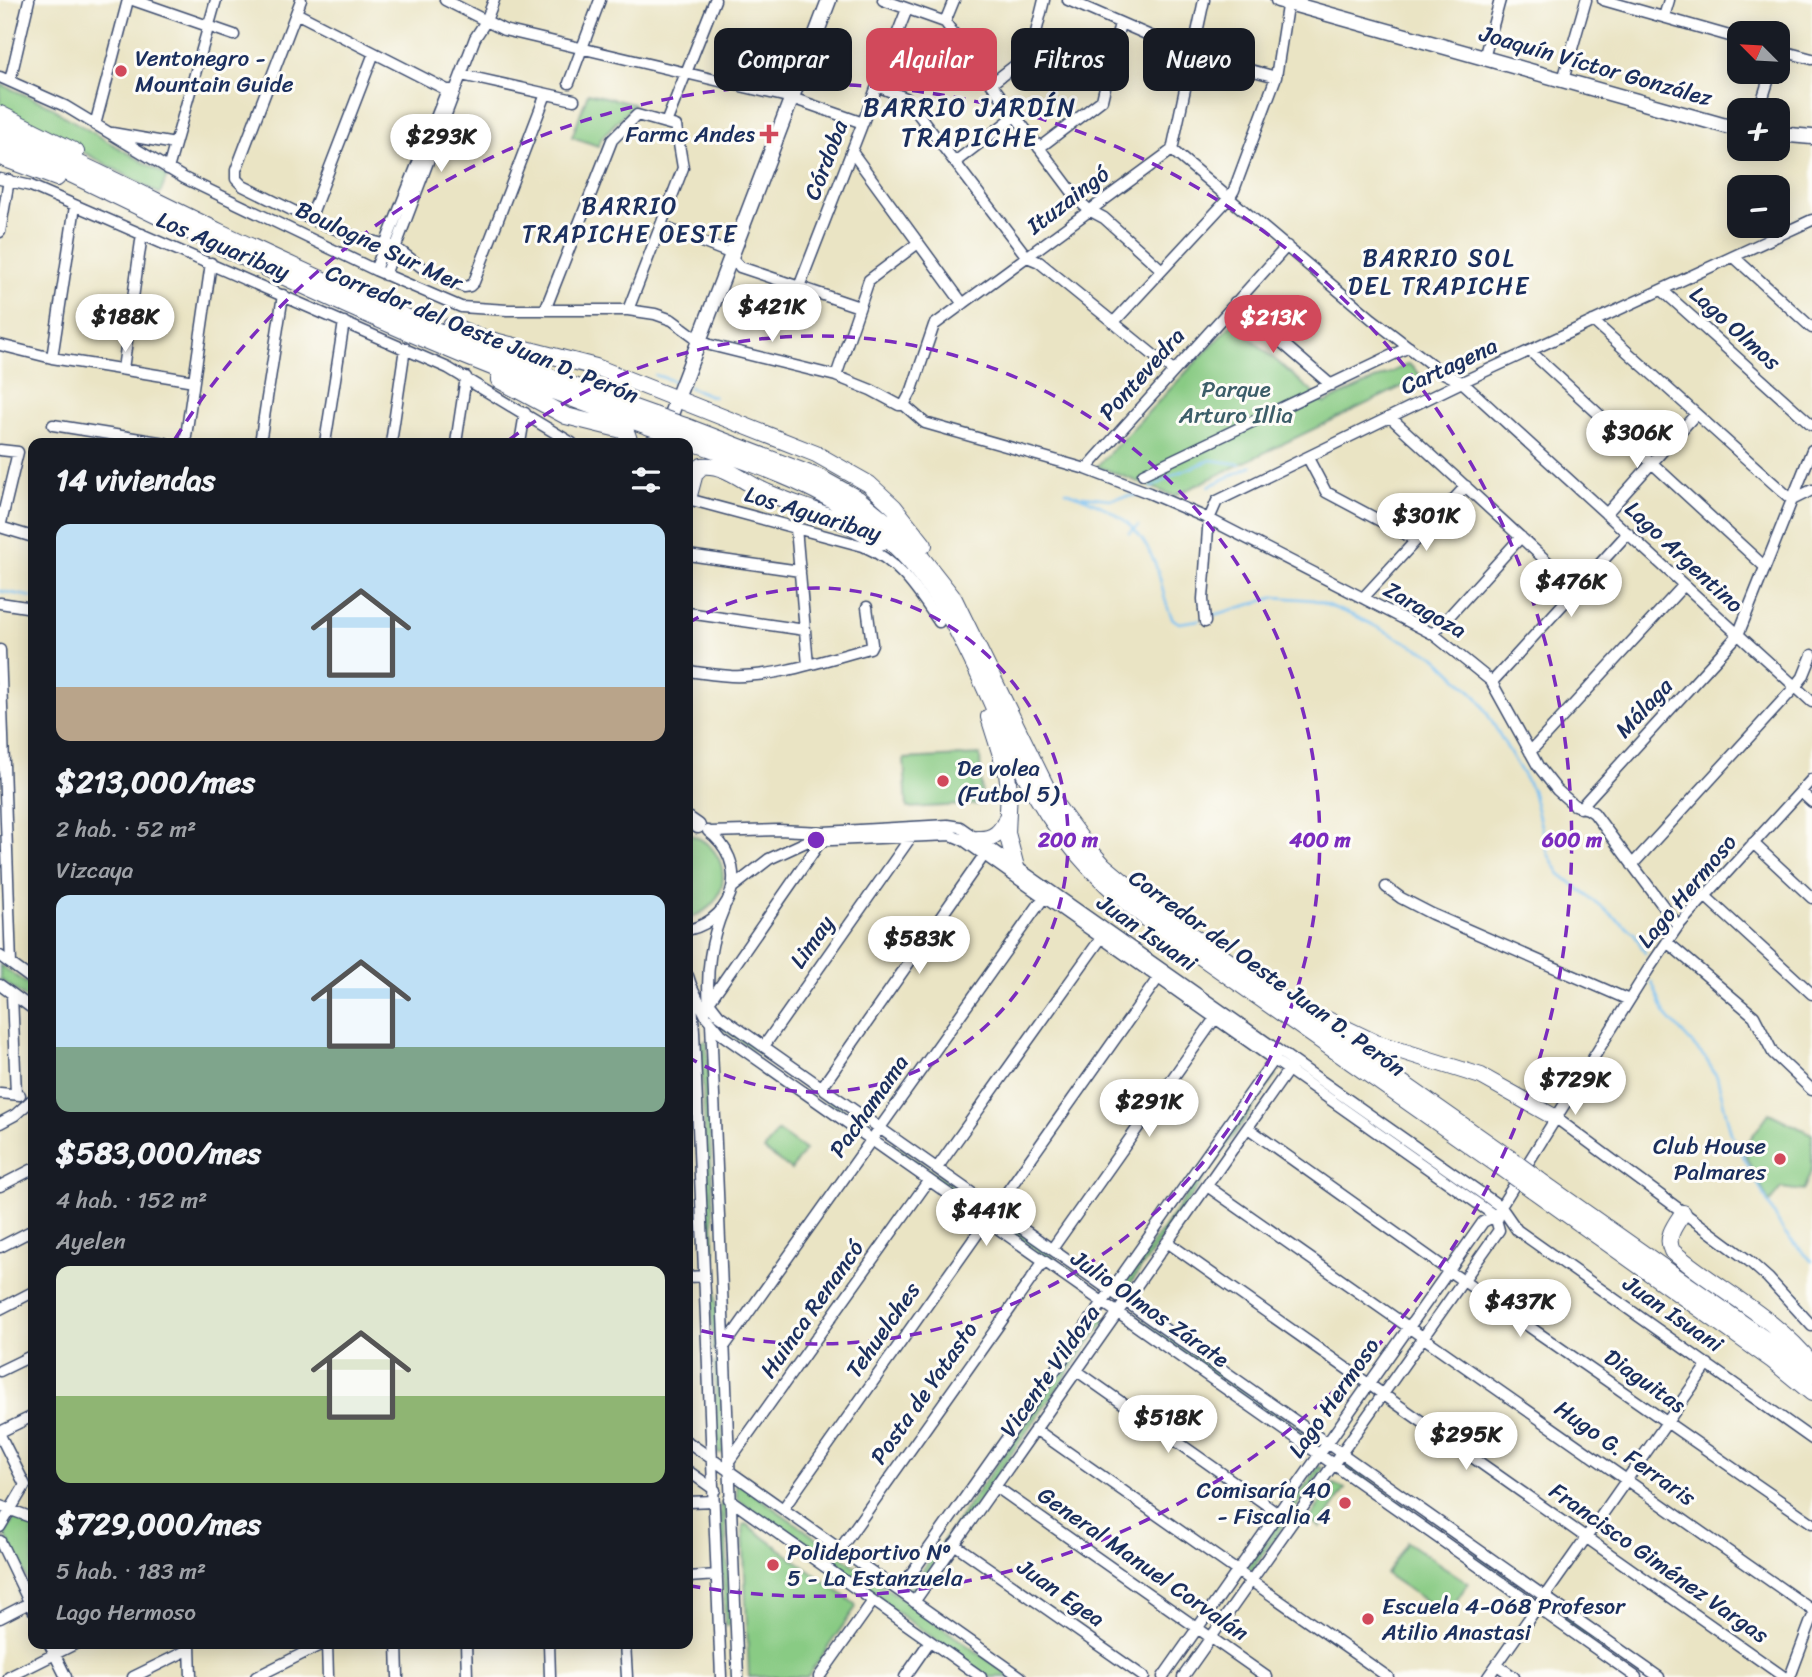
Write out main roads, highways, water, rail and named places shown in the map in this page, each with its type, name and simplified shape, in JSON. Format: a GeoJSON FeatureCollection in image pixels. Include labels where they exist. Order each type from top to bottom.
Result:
{"type":"FeatureCollection","features":[{"type":"Feature","properties":{"kind":"highway"},"geometry":{"type":"LineString","coordinates":[[0,114],[94,162],[157,208]]}},
{"type":"Feature","properties":{"kind":"highway","name":"Corredor del Oeste Juan D. Perón"},"geometry":{"type":"LineString","coordinates":[[0,128],[288,278],[506,374],[783,462],[820,478],[858,499],[906,538],[954,598],[951,618]]}},
{"type":"Feature","properties":{"kind":"highway","name":"Corredor del Oeste Juan D. Perón"},"geometry":{"type":"LineString","coordinates":[[0,141],[511,363],[652,421]]}},
{"type":"Feature","properties":{"kind":"highway"},"geometry":{"type":"LineString","coordinates":[[0,157],[157,208]]}},
{"type":"Feature","properties":{"kind":"highway"},"geometry":{"type":"LineString","coordinates":[[379,305],[411,312],[483,338],[596,367],[816,454],[869,484],[910,526],[926,548],[954,598]]}},
{"type":"Feature","properties":{"kind":"highway"},"geometry":{"type":"LineString","coordinates":[[429,341],[550,408],[588,423],[622,429],[627,438]]}},
{"type":"Feature","properties":{"kind":"highway","name":"Corredor del Oeste Juan D. Perón"},"geometry":{"type":"LineString","coordinates":[[684,432],[827,495],[874,528],[920,573],[972,648],[1053,801],[1087,847],[1138,897],[1505,1162],[1773,1361],[1812,1393]]}},
{"type":"Feature","properties":{"kind":"highway"},"geometry":{"type":"LineString","coordinates":[[693,480],[695,473],[702,466],[718,467],[766,492],[826,513],[875,539],[920,573]]}},
{"type":"Feature","properties":{"kind":"highway","name":"Corredor del Oeste Juan D. Perón"},"geometry":{"type":"LineString","coordinates":[[972,648],[976,671],[1020,766],[1064,838],[1105,885],[1165,932],[1505,1162]]}},
{"type":"Feature","properties":{"kind":"highway"},"geometry":{"type":"LineString","coordinates":[[976,671],[1007,774],[1007,833],[1016,867]]}},
{"type":"Feature","properties":{"kind":"highway"},"geometry":{"type":"LineString","coordinates":[[984,847],[1003,827],[1008,814]]}},
{"type":"Feature","properties":{"kind":"highway"},"geometry":{"type":"LineString","coordinates":[[1256,980],[1356,1035],[1481,1076],[1556,1118]]}},
{"type":"Feature","properties":{"kind":"highway","name":"Corredor del Oeste Juan D. Perón"},"geometry":{"type":"LineString","coordinates":[[1536,1185],[1776,1347],[1812,1376]]}},
{"type":"Feature","properties":{"kind":"highway"},"geometry":{"type":"LineString","coordinates":[[1683,1213],[1672,1229],[1669,1240],[1672,1251],[1779,1329],[1797,1344],[1812,1364]]}},
{"type":"Feature","properties":{"kind":"main road"},"geometry":{"type":"LineString","coordinates":[[662,438],[829,0]]}},
{"type":"Feature","properties":{"kind":"main road","name":"Joaquín Víctor González"},"geometry":{"type":"LineString","coordinates":[[1284,1],[1727,126]]}},
{"type":"Feature","properties":{"kind":"main road"},"geometry":{"type":"LineString","coordinates":[[1790,135],[1812,137]]}},
{"type":"Feature","properties":{"kind":"waterway"},"geometry":{"type":"LineString","coordinates":[[655,375],[674,381]]}},
{"type":"Feature","properties":{"kind":"waterway"},"geometry":{"type":"LineString","coordinates":[[689,387],[714,397]]}},
{"type":"Feature","properties":{"kind":"waterway"},"geometry":{"type":"LineString","coordinates":[[1151,488],[1175,474],[1211,460],[1240,464]]}},
{"type":"Feature","properties":{"kind":"waterway"},"geometry":{"type":"LineString","coordinates":[[1209,486],[1252,466]]}},
{"type":"Feature","properties":{"kind":"waterway"},"geometry":{"type":"LineString","coordinates":[[1066,491],[1111,511],[1134,529],[1151,555],[1173,619],[1179,623],[1199,620]]}},
{"type":"Feature","properties":{"kind":"waterway"},"geometry":{"type":"LineString","coordinates":[[1083,496],[1110,499],[1138,495]]}},
{"type":"Feature","properties":{"kind":"waterway"},"geometry":{"type":"LineString","coordinates":[[1129,533],[1139,526]]}},
{"type":"Feature","properties":{"kind":"waterway"},"geometry":{"type":"LineString","coordinates":[[0,591],[28,596]]}},
{"type":"Feature","properties":{"kind":"waterway"},"geometry":{"type":"LineString","coordinates":[[1211,616],[1276,597],[1314,600],[1357,617],[1436,657],[1478,698],[1532,790],[1548,854],[1560,874],[1634,933],[1645,953]]}},
{"type":"Feature","properties":{"kind":"waterway"},"geometry":{"type":"LineString","coordinates":[[1652,982],[1665,1014],[1706,1059],[1717,1077],[1731,1133],[1784,1233],[1812,1261]]}},
{"type":"Feature","properties":{"kind":"place","name":"Ventonegro - Mountain Guide"},"geometry":{"type":"Point","coordinates":[121,71]}},
{"type":"Feature","properties":{"kind":"place","name":"Farmc Andes"},"geometry":{"type":"Point","coordinates":[769,134]}},
{"type":"Feature","properties":{"kind":"place","name":"De volea (Futbol 5)"},"geometry":{"type":"Point","coordinates":[943,781]}},
{"type":"Feature","properties":{"kind":"place","name":"Club House Palmares"},"geometry":{"type":"Point","coordinates":[1780,1159]}},
{"type":"Feature","properties":{"kind":"place","name":"Comisaría 40 - Fiscalia 4"},"geometry":{"type":"Point","coordinates":[1345,1503]}},
{"type":"Feature","properties":{"kind":"place","name":"Polideportivo Nº 5 - La Estanzuela"},"geometry":{"type":"Point","coordinates":[773,1565]}},
{"type":"Feature","properties":{"kind":"place","name":"Escuela 4-068 Profesor Atilio Anastasi"},"geometry":{"type":"Point","coordinates":[1368,1619]}},
{"type":"Feature","properties":{"kind":"district","name":"BARRIO JARDÍN TRAPICHE"},"geometry":{"type":"Point","coordinates":[970,122]}},
{"type":"Feature","properties":{"kind":"district","name":"BARRIO TRAPICHE OESTE"},"geometry":{"type":"Point","coordinates":[630,220]}},
{"type":"Feature","properties":{"kind":"district","name":"BARRIO SOL DEL TRAPICHE"},"geometry":{"type":"Point","coordinates":[1439,272]}},
{"type":"Feature","properties":{"kind":"park label","name":"Parque Arturo Illia"},"geometry":{"type":"Point","coordinates":[1236,402]}}]}
